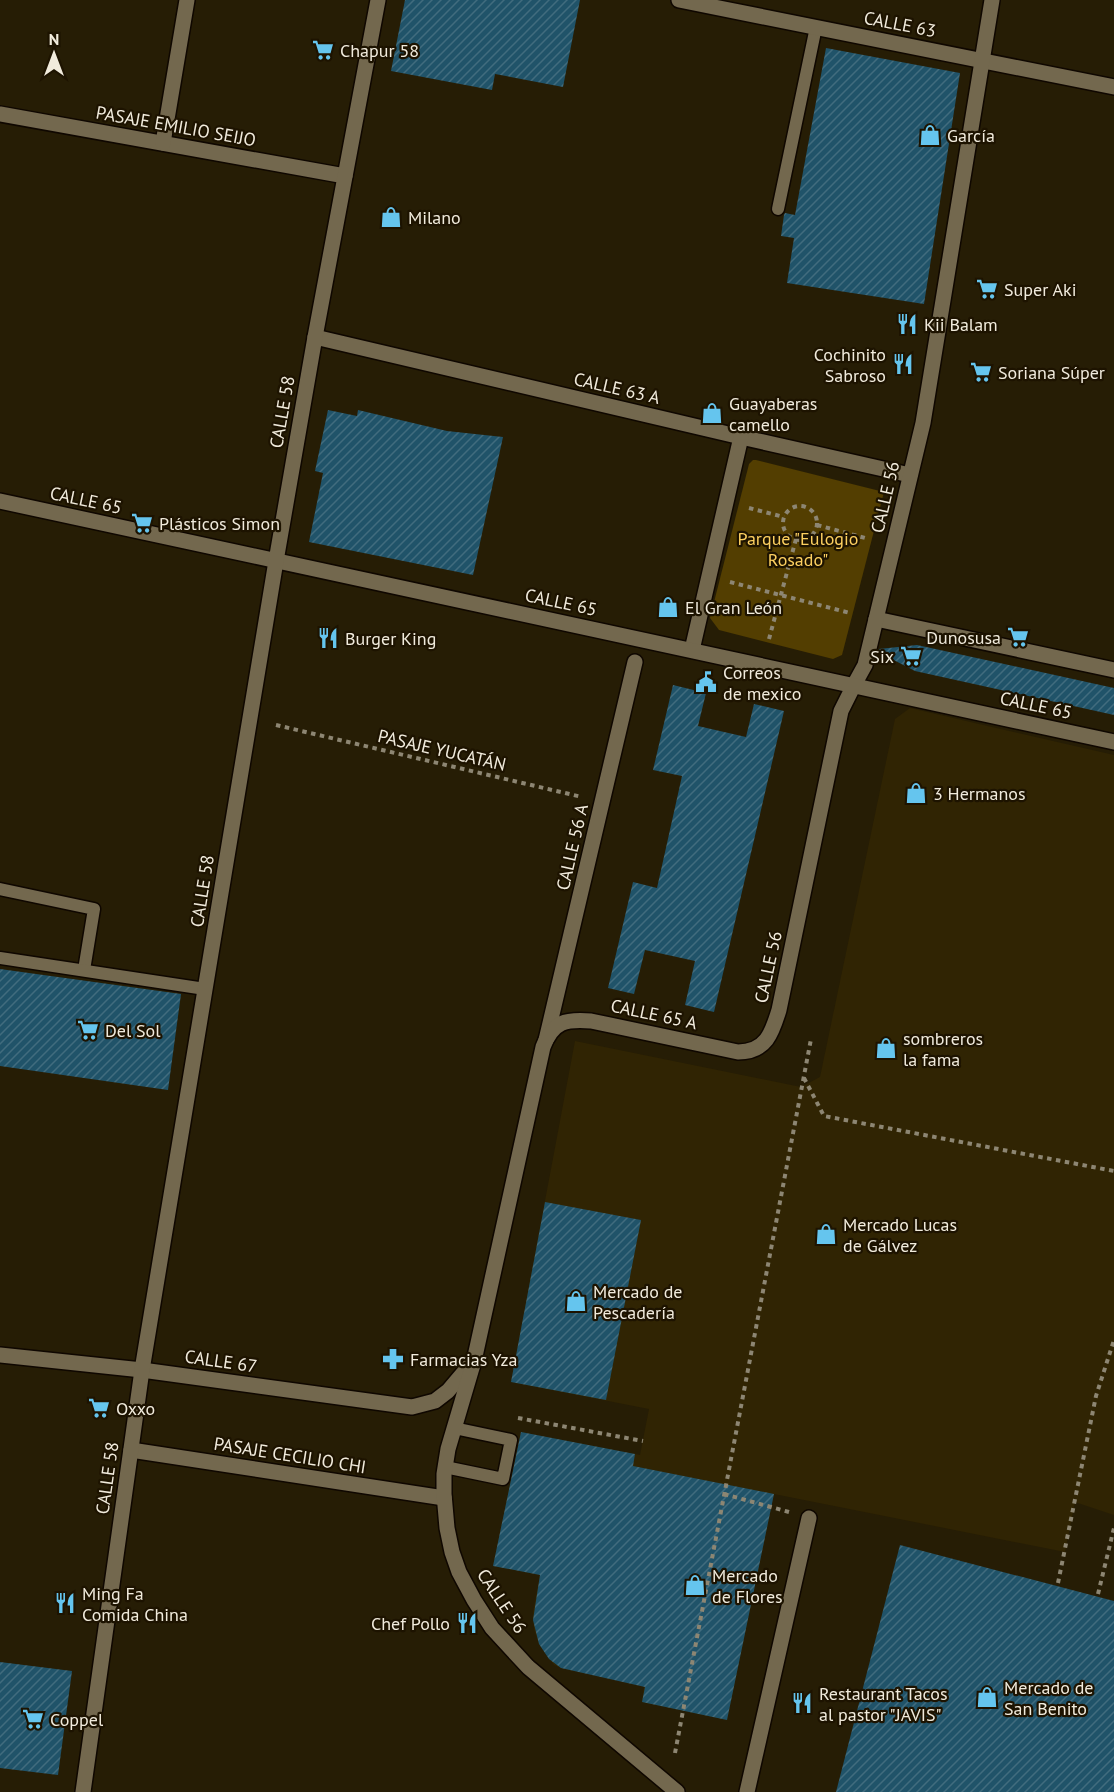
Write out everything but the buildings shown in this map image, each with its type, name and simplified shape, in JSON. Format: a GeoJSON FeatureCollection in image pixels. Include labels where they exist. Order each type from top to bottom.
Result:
{"type":"FeatureCollection","features":[{"type":"Feature","properties":{"kind":"street"},"geometry":{"type":"LineString","coordinates":[[163,143],[187,0]]}},
{"type":"Feature","properties":{"kind":"street","name":"CALLE 58"},"geometry":{"type":"LineString","coordinates":[[83,1792],[142,1370],[276,561],[378,0]]}},
{"type":"Feature","properties":{"kind":"street","name":"CALLE 63"},"geometry":{"type":"LineString","coordinates":[[679,0],[1114,87]]}},
{"type":"Feature","properties":{"kind":"street","name":"CALLE 56"},"geometry":{"type":"LineString","coordinates":[[748,1052],[768,1039],[779,1010],[841,711],[865,665],[923,423],[992,0]]}},
{"type":"Feature","properties":{"kind":"street","name":"PASAJE EMILIO SEIJO"},"geometry":{"type":"LineString","coordinates":[[0,114],[345,176]]}},
{"type":"Feature","properties":{"kind":"street","name":"CALLE 63 A"},"geometry":{"type":"LineString","coordinates":[[315,337],[910,475]]}},
{"type":"Feature","properties":{"kind":"street"},"geometry":{"type":"LineString","coordinates":[[692,650],[741,437]]}},
{"type":"Feature","properties":{"kind":"street","name":"CALLE 65"},"geometry":{"type":"LineString","coordinates":[[0,501],[1114,742]]}},
{"type":"Feature","properties":{"kind":"street"},"geometry":{"type":"LineString","coordinates":[[876,619],[1114,670]]}},
{"type":"Feature","properties":{"kind":"street","name":"CALLE 56 A"},"geometry":{"type":"LineString","coordinates":[[550,1034],[635,662]]}},
{"type":"Feature","properties":{"kind":"street","name":"CALLE 65 A"},"geometry":{"type":"LineString","coordinates":[[550,1034],[573,1019],[738,1052],[748,1052]]}},
{"type":"Feature","properties":{"kind":"street","name":"CALLE 56"},"geometry":{"type":"LineString","coordinates":[[550,1034],[474,1361],[445,1467],[444,1498],[447,1528],[459,1572],[492,1628],[528,1667],[677,1792]]}},
{"type":"Feature","properties":{"kind":"street","name":"CALLE 67"},"geometry":{"type":"LineString","coordinates":[[0,1355],[142,1370],[412,1407],[435,1401]]}},
{"type":"Feature","properties":{"kind":"street","name":"CALLE 56"},"geometry":{"type":"LineString","coordinates":[[435,1401],[448,1391],[474,1361]]}},
{"type":"Feature","properties":{"kind":"street","name":"PASAJE CECILIO CHI"},"geometry":{"type":"LineString","coordinates":[[131,1450],[444,1498]]}},
{"type":"Feature","properties":{"kind":"street"},"geometry":{"type":"LineString","coordinates":[[747,1792],[810,1518]]}},
{"type":"Feature","properties":{"kind":"lane"},"geometry":{"type":"LineString","coordinates":[[778,209],[816,27]]}},
{"type":"Feature","properties":{"kind":"lane"},"geometry":{"type":"LineString","coordinates":[[0,889],[94,909],[84,970]]}},
{"type":"Feature","properties":{"kind":"lane"},"geometry":{"type":"LineString","coordinates":[[0,958],[205,989]]}},
{"type":"Feature","properties":{"kind":"lane"},"geometry":{"type":"LineString","coordinates":[[445,1467],[503,1479],[511,1440],[454,1428]]}},
{"type":"Feature","properties":{"kind":"path"},"geometry":{"type":"LineString","coordinates":[[801,506],[807,507],[815,514],[817,525],[812,535],[802,540],[791,538],[783,527],[784,517],[791,509],[801,506]]}},
{"type":"Feature","properties":{"kind":"path"},"geometry":{"type":"LineString","coordinates":[[745,507],[784,517]]}},
{"type":"Feature","properties":{"kind":"path"},"geometry":{"type":"LineString","coordinates":[[817,525],[869,539]]}},
{"type":"Feature","properties":{"kind":"path"},"geometry":{"type":"LineString","coordinates":[[769,639],[796,539]]}},
{"type":"Feature","properties":{"kind":"path"},"geometry":{"type":"LineString","coordinates":[[726,581],[850,613]]}},
{"type":"Feature","properties":{"kind":"path","name":"PASAJE YUCATÁN"},"geometry":{"type":"LineString","coordinates":[[276,724],[602,802]]}},
{"type":"Feature","properties":{"kind":"path"},"geometry":{"type":"LineString","coordinates":[[675,1753],[811,1039]]}},
{"type":"Feature","properties":{"kind":"path"},"geometry":{"type":"LineString","coordinates":[[803,1077],[824,1116],[1114,1171]]}},
{"type":"Feature","properties":{"kind":"path"},"geometry":{"type":"LineString","coordinates":[[1058,1583],[1096,1396],[1114,1340]]}},
{"type":"Feature","properties":{"kind":"path"},"geometry":{"type":"LineString","coordinates":[[517,1418],[643,1442]]}},
{"type":"Feature","properties":{"kind":"path"},"geometry":{"type":"LineString","coordinates":[[724,1494],[810,1518]]}},
{"type":"Feature","properties":{"kind":"path"},"geometry":{"type":"LineString","coordinates":[[1098,1593],[1114,1528]]}},
{"type":"Feature","properties":{"kind":"shaded area","name":"Mercado Lucas de Gálvez"},"geometry":{"type":"Polygon","coordinates":[[[910,708],[1114,755],[1114,1515],[1075,1502],[1065,1552],[774,1494],[727,1720],[642,1702],[644,1686],[554,1665],[539,1644],[534,1629],[533,1612],[540,1575],[493,1566],[521,1432],[640,1455],[649,1409],[511,1382],[575,1041],[801,1087],[820,1077],[895,719],[910,708]]]}},
{"type":"Feature","properties":{"kind":"green space","name":"Parque \"Eulogio Rosado\""},"geometry":{"type":"Polygon","coordinates":[[[753,460],[884,492],[842,655],[833,659],[719,630],[710,618],[749,464],[753,460]]]}},
{"type":"Feature","properties":{"kind":"place","name":"Chapur 58"},"geometry":{"type":"Point","coordinates":[323,50]}},
{"type":"Feature","properties":{"kind":"place","name":"García"},"geometry":{"type":"Point","coordinates":[930,135]}},
{"type":"Feature","properties":{"kind":"place","name":"Milano"},"geometry":{"type":"Point","coordinates":[391,217]}},
{"type":"Feature","properties":{"kind":"place","name":"Super Aki"},"geometry":{"type":"Point","coordinates":[987,289]}},
{"type":"Feature","properties":{"kind":"place","name":"Kii Balam"},"geometry":{"type":"Point","coordinates":[907,324]}},
{"type":"Feature","properties":{"kind":"place","name":"Cochinito Sabroso"},"geometry":{"type":"Point","coordinates":[903,364]}},
{"type":"Feature","properties":{"kind":"place","name":"Soriana Súper"},"geometry":{"type":"Point","coordinates":[981,372]}},
{"type":"Feature","properties":{"kind":"place","name":"Guayaberas camello"},"geometry":{"type":"Point","coordinates":[712,413]}},
{"type":"Feature","properties":{"kind":"place","name":"Plásticos Simon"},"geometry":{"type":"Point","coordinates":[142,523]}},
{"type":"Feature","properties":{"kind":"place","name":"El Gran León"},"geometry":{"type":"Point","coordinates":[668,607]}},
{"type":"Feature","properties":{"kind":"place","name":"Dunosusa"},"geometry":{"type":"Point","coordinates":[1018,637]}},
{"type":"Feature","properties":{"kind":"place","name":"Burger King"},"geometry":{"type":"Point","coordinates":[328,638]}},
{"type":"Feature","properties":{"kind":"place","name":"Six"},"geometry":{"type":"Point","coordinates":[911,656]}},
{"type":"Feature","properties":{"kind":"place","name":"Correos de mexico"},"geometry":{"type":"Point","coordinates":[706,682]}},
{"type":"Feature","properties":{"kind":"place","name":"3 Hermanos"},"geometry":{"type":"Point","coordinates":[916,793]}},
{"type":"Feature","properties":{"kind":"place","name":"Del Sol"},"geometry":{"type":"Point","coordinates":[88,1030]}},
{"type":"Feature","properties":{"kind":"place","name":"sombreros la fama"},"geometry":{"type":"Point","coordinates":[886,1048]}},
{"type":"Feature","properties":{"kind":"place","name":"Mercado Lucas de Gálvez"},"geometry":{"type":"Point","coordinates":[826,1234]}},
{"type":"Feature","properties":{"kind":"place","name":"Mercado de Pescadería"},"geometry":{"type":"Point","coordinates":[576,1301]}},
{"type":"Feature","properties":{"kind":"place","name":"Farmacias Yza"},"geometry":{"type":"Point","coordinates":[393,1359]}},
{"type":"Feature","properties":{"kind":"place","name":"Oxxo"},"geometry":{"type":"Point","coordinates":[99,1408]}},
{"type":"Feature","properties":{"kind":"place","name":"Mercado de Flores"},"geometry":{"type":"Point","coordinates":[695,1585]}},
{"type":"Feature","properties":{"kind":"place","name":"Ming Fa Comida China"},"geometry":{"type":"Point","coordinates":[65,1603]}},
{"type":"Feature","properties":{"kind":"place","name":"Chef Pollo"},"geometry":{"type":"Point","coordinates":[467,1623]}},
{"type":"Feature","properties":{"kind":"place","name":"Mercado de San Benito"},"geometry":{"type":"Point","coordinates":[987,1697]}},
{"type":"Feature","properties":{"kind":"place","name":"Restaurant Tacos al pastor \"JAVIS\""},"geometry":{"type":"Point","coordinates":[802,1703]}},
{"type":"Feature","properties":{"kind":"place","name":"Coppel"},"geometry":{"type":"Point","coordinates":[33,1719]}}]}
